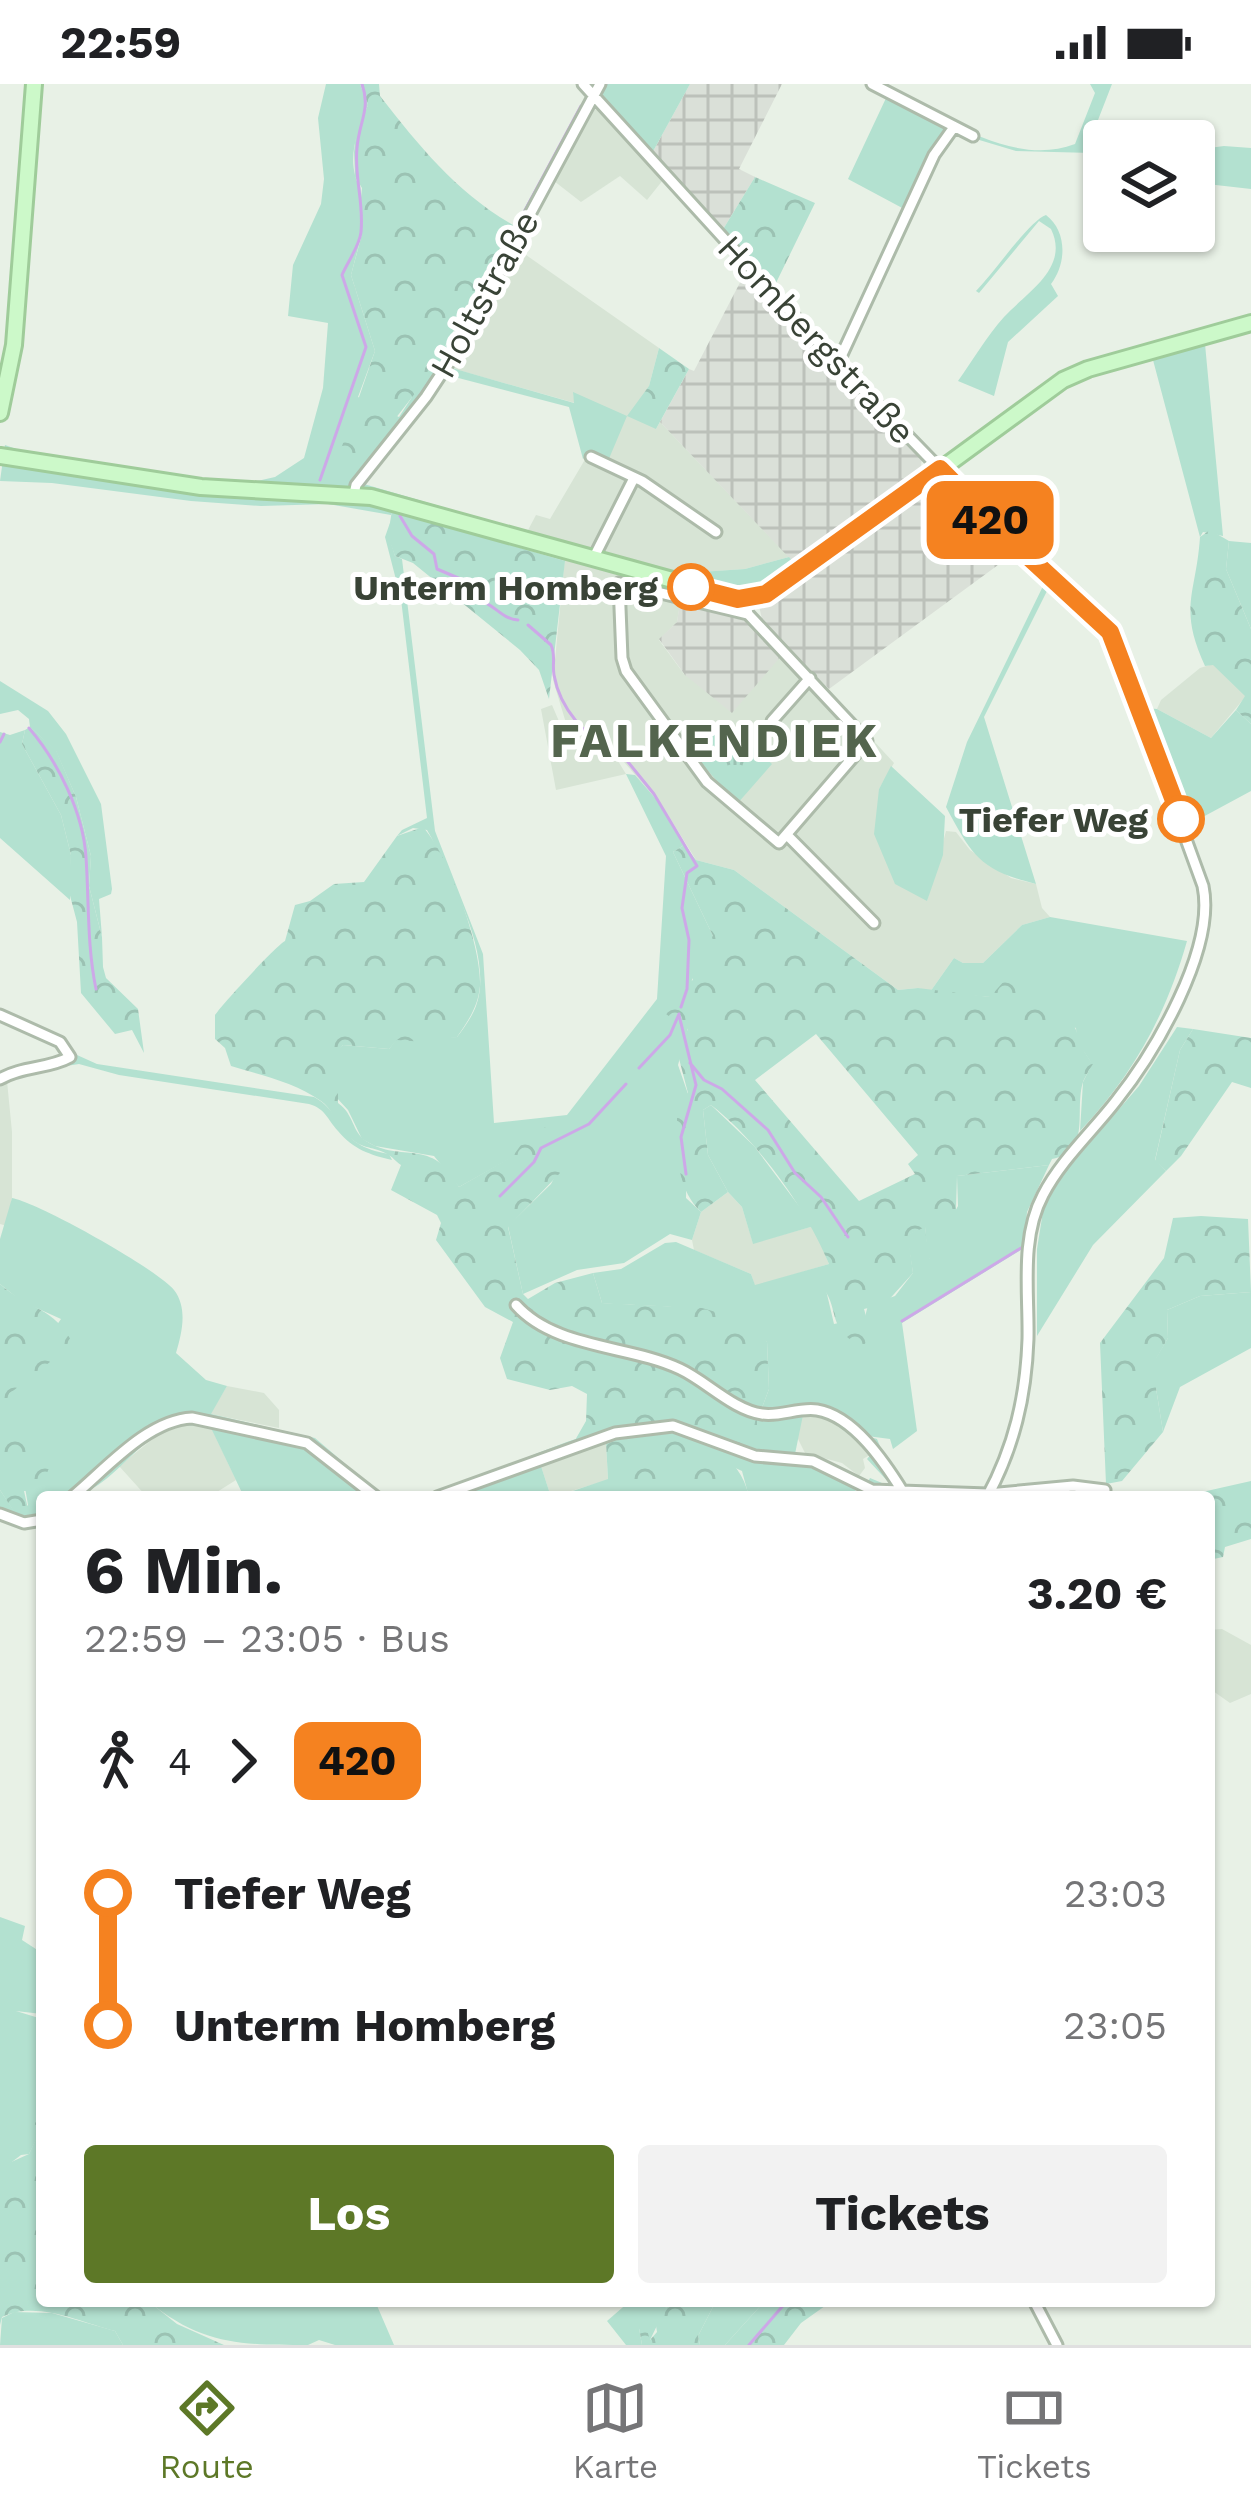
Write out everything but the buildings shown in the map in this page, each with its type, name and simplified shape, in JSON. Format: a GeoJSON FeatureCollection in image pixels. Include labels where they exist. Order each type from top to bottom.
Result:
{"type":"FeatureCollection","features":[{"type":"Feature","properties":{"kind":"street"},"geometry":{"type":"LineString","coordinates":[[0,413],[14,345],[34,84]]}},
{"type":"Feature","properties":{"kind":"street","name":"Hombergstraße"},"geometry":{"type":"LineString","coordinates":[[583,84],[838,364],[1006,536],[1110,632],[1181,821],[1206,905],[1199,947],[1148,1055],[1049,1184],[1036,1209],[1030,1237],[1027,1364],[1020,1409],[1008,1457],[990,1491]]}},
{"type":"Feature","properties":{"kind":"street","name":"Holtstraße"},"geometry":{"type":"LineString","coordinates":[[354,494],[356,485],[457,350],[600,84]]}},
{"type":"Feature","properties":{"kind":"street"},"geometry":{"type":"LineString","coordinates":[[872,84],[973,136]]}},
{"type":"Feature","properties":{"kind":"street"},"geometry":{"type":"LineString","coordinates":[[838,364],[934,155],[954,127]]}},
{"type":"Feature","properties":{"kind":"street"},"geometry":{"type":"LineString","coordinates":[[0,456],[201,487],[354,494],[746,607],[867,741],[782,842],[774,842],[715,790],[626,671],[618,586],[625,582],[746,607],[1075,374],[1251,323]]}},
{"type":"Feature","properties":{"kind":"street"},"geometry":{"type":"LineString","coordinates":[[591,457],[678,503],[716,532]]}},
{"type":"Feature","properties":{"kind":"street"},"geometry":{"type":"LineString","coordinates":[[593,560],[634,478]]}},
{"type":"Feature","properties":{"kind":"street"},"geometry":{"type":"LineString","coordinates":[[772,721],[810,678]]}},
{"type":"Feature","properties":{"kind":"street"},"geometry":{"type":"LineString","coordinates":[[788,836],[874,923]]}},
{"type":"Feature","properties":{"kind":"street"},"geometry":{"type":"LineString","coordinates":[[0,1016],[60,1042],[70,1057],[0,1079]]}},
{"type":"Feature","properties":{"kind":"street"},"geometry":{"type":"LineString","coordinates":[[516,1306],[530,1320],[555,1331],[678,1367],[756,1413],[814,1409],[830,1414],[880,1454],[902,1491]]}},
{"type":"Feature","properties":{"kind":"street"},"geometry":{"type":"LineString","coordinates":[[79,1491],[147,1436],[173,1421],[192,1418],[307,1443],[368,1491]]}},
{"type":"Feature","properties":{"kind":"street"},"geometry":{"type":"LineString","coordinates":[[454,1491],[615,1433],[673,1426],[755,1456],[813,1461],[872,1490],[888,1491]]}},
{"type":"Feature","properties":{"kind":"street"},"geometry":{"type":"LineString","coordinates":[[1030,1491],[1073,1486],[1095,1491]]}},
{"type":"Feature","properties":{"kind":"street"},"geometry":{"type":"LineString","coordinates":[[0,1514],[24,1523],[36,1521]]}},
{"type":"Feature","properties":{"kind":"street"},"geometry":{"type":"LineString","coordinates":[[1037,2307],[1057,2345]]}},
{"type":"Feature","properties":{"kind":"shaded area"},"geometry":{"type":"Polygon","coordinates":[[[690,84],[782,84],[739,169],[755,177],[722,231],[651,155],[690,84]]]}},
{"type":"Feature","properties":{"kind":"shaded area"},"geometry":{"type":"Polygon","coordinates":[[[597,109],[663,180],[647,200],[620,176],[581,202],[554,181],[597,109]]]}},
{"type":"Feature","properties":{"kind":"shaded area"},"geometry":{"type":"Polygon","coordinates":[[[516,248],[659,348],[649,386],[656,429],[660,422],[789,557],[745,569],[685,573],[677,622],[659,640],[684,674],[794,654],[894,763],[879,789],[927,901],[946,831],[956,832],[970,850],[1011,878],[1036,884],[1042,908],[1050,917],[1022,925],[983,963],[954,958],[930,992],[898,990],[734,870],[696,860],[663,807],[624,762],[566,723],[553,680],[566,547],[527,532],[536,515],[550,519],[590,451],[598,456],[573,393],[575,403],[451,368],[516,248]]]}},
{"type":"Feature","properties":{"kind":"shaded area"},"geometry":{"type":"Polygon","coordinates":[[[746,271],[922,457],[920,476],[796,565],[660,422],[689,369],[694,371],[746,271]]]}},
{"type":"Feature","properties":{"kind":"shaded area"},"geometry":{"type":"Polygon","coordinates":[[[930,487],[950,491],[1013,554],[829,689],[794,654],[782,655],[732,713],[685,675],[659,639],[677,622],[680,602],[749,620],[762,619],[759,606],[777,599],[930,487]]]}},
{"type":"Feature","properties":{"kind":"shaded area"},"geometry":{"type":"Polygon","coordinates":[[[1213,664],[1246,696],[1211,738],[1157,709],[1161,700],[1200,668],[1213,664]]]}},
{"type":"Feature","properties":{"kind":"shaded area"},"geometry":{"type":"Polygon","coordinates":[[[552,705],[564,733],[618,761],[626,774],[556,790],[541,709],[552,705]]]}},
{"type":"Feature","properties":{"kind":"shaded area"},"geometry":{"type":"Polygon","coordinates":[[[7,1081],[12,1198],[7,1226],[0,1224],[0,1085],[7,1081]]]}},
{"type":"Feature","properties":{"kind":"shaded area"},"geometry":{"type":"Polygon","coordinates":[[[728,1192],[742,1207],[753,1243],[814,1226],[829,1264],[755,1286],[751,1274],[694,1250],[692,1240],[701,1212],[728,1192]]]}},
{"type":"Feature","properties":{"kind":"shaded area"},"geometry":{"type":"Polygon","coordinates":[[[227,1386],[264,1393],[279,1410],[279,1428],[210,1414],[227,1386]]]}},
{"type":"Feature","properties":{"kind":"shaded area"},"geometry":{"type":"Polygon","coordinates":[[[802,1415],[828,1418],[873,1453],[863,1459],[865,1468],[859,1476],[842,1463],[805,1453],[797,1437],[802,1415]]]}},
{"type":"Feature","properties":{"kind":"shaded area"},"geometry":{"type":"Polygon","coordinates":[[[182,1423],[211,1427],[236,1480],[219,1491],[142,1491],[119,1466],[164,1430],[182,1423]]]}},
{"type":"Feature","properties":{"kind":"shaded area"},"geometry":{"type":"Polygon","coordinates":[[[606,1443],[608,1480],[571,1491],[549,1491],[541,1466],[606,1443]]]}},
{"type":"Feature","properties":{"kind":"shaded area"},"geometry":{"type":"Polygon","coordinates":[[[1215,1630],[1251,1645],[1251,1694],[1230,1703],[1215,1692],[1215,1630]]]}},
{"type":"Feature","properties":{"kind":"green space"},"geometry":{"type":"Polygon","coordinates":[[[326,84],[360,84],[368,105],[354,148],[362,233],[351,275],[375,351],[358,397],[399,417],[461,322],[544,173],[554,181],[480,315],[484,326],[473,328],[452,368],[574,403],[573,392],[627,416],[608,461],[591,451],[583,459],[569,407],[447,375],[364,484],[545,537],[566,546],[565,561],[393,510],[391,515],[328,504],[191,501],[0,481],[5,445],[33,455],[200,481],[249,483],[275,477],[304,458],[323,388],[328,323],[288,316],[293,265],[321,204],[324,179],[318,118],[326,84]]]}},
{"type":"Feature","properties":{"kind":"green space"},"geometry":{"type":"Polygon","coordinates":[[[360,84],[379,84],[380,96],[440,167],[513,225],[427,378],[349,478],[332,475],[375,351],[351,275],[362,234],[358,224],[362,188],[355,177],[354,152],[368,105],[360,84]]]}},
{"type":"Feature","properties":{"kind":"green space"},"geometry":{"type":"Polygon","coordinates":[[[593,84],[690,84],[651,155],[593,84]]]}},
{"type":"Feature","properties":{"kind":"green space"},"geometry":{"type":"Polygon","coordinates":[[[867,84],[880,84],[974,134],[1025,149],[1075,144],[1083,124],[1083,153],[1016,151],[950,135],[843,363],[836,352],[906,210],[848,179],[887,96],[867,84]]]}},
{"type":"Feature","properties":{"kind":"green space"},"geometry":{"type":"Polygon","coordinates":[[[1090,84],[1112,84],[1098,120],[1084,120],[1095,93],[1090,84]]]}},
{"type":"Feature","properties":{"kind":"green space"},"geometry":{"type":"Polygon","coordinates":[[[1215,147],[1251,148],[1251,189],[1215,185],[1215,147]]]}},
{"type":"Feature","properties":{"kind":"green space"},"geometry":{"type":"Polygon","coordinates":[[[755,177],[815,203],[774,287],[722,231],[755,177]]]}},
{"type":"Feature","properties":{"kind":"green space"},"geometry":{"type":"Polygon","coordinates":[[[1046,215],[1061,238],[1060,267],[1051,284],[1058,296],[1008,342],[994,396],[958,381],[998,324],[1051,267],[1055,243],[1051,229],[1039,221],[976,291],[1021,237],[1039,219],[1046,215]]]}},
{"type":"Feature","properties":{"kind":"green space"},"geometry":{"type":"Polygon","coordinates":[[[1205,344],[1223,536],[1203,532],[1200,537],[1153,360],[1205,344]]]}},
{"type":"Feature","properties":{"kind":"green space"},"geometry":{"type":"Polygon","coordinates":[[[659,348],[689,369],[656,429],[627,416],[649,386],[659,348]]]}},
{"type":"Feature","properties":{"kind":"green space"},"geometry":{"type":"Polygon","coordinates":[[[392,510],[565,561],[549,699],[539,670],[520,650],[413,563],[395,556],[388,536],[392,510]]]}},
{"type":"Feature","properties":{"kind":"green space"},"geometry":{"type":"Polygon","coordinates":[[[391,520],[389,536],[395,556],[402,559],[435,831],[483,954],[494,1123],[567,1115],[657,999],[666,856],[626,774],[635,775],[663,807],[684,845],[673,852],[713,936],[674,1018],[688,1028],[678,1065],[688,1094],[686,1198],[701,1212],[692,1240],[670,1234],[624,1263],[577,1270],[523,1294],[508,1226],[551,1184],[565,1157],[557,1132],[459,1187],[434,1156],[375,1146],[362,1139],[336,1097],[338,1049],[343,1045],[389,1049],[396,1040],[457,1037],[474,1010],[480,986],[468,919],[431,837],[427,830],[413,828],[397,836],[427,818],[401,599],[385,537],[391,520]]]}},
{"type":"Feature","properties":{"kind":"green space"},"geometry":{"type":"Polygon","coordinates":[[[1210,530],[1229,541],[1226,569],[1251,629],[1251,724],[1236,710],[1245,696],[1213,665],[1205,666],[1192,629],[1200,537],[1210,530]]]}},
{"type":"Feature","properties":{"kind":"green space"},"geometry":{"type":"Polygon","coordinates":[[[1229,541],[1251,543],[1251,629],[1226,569],[1229,541]]]}},
{"type":"Feature","properties":{"kind":"green space"},"geometry":{"type":"Polygon","coordinates":[[[789,557],[796,565],[754,589],[731,590],[684,578],[685,573],[745,569],[789,557]]]}},
{"type":"Feature","properties":{"kind":"green space"},"geometry":{"type":"Polygon","coordinates":[[[1045,582],[1050,585],[984,717],[1036,884],[1002,873],[979,858],[946,807],[967,742],[1045,582]]]}},
{"type":"Feature","properties":{"kind":"green space"},"geometry":{"type":"Polygon","coordinates":[[[0,681],[48,711],[66,734],[101,804],[112,889],[99,899],[102,937],[89,886],[91,856],[76,797],[56,751],[30,727],[29,719],[18,710],[0,714],[0,681]]]}},
{"type":"Feature","properties":{"kind":"green space"},"geometry":{"type":"Polygon","coordinates":[[[1146,708],[1157,709],[1211,738],[1236,710],[1251,724],[1251,791],[1188,825],[1146,708]]]}},
{"type":"Feature","properties":{"kind":"green space"},"geometry":{"type":"Polygon","coordinates":[[[724,722],[772,764],[737,804],[695,756],[724,722]]]}},
{"type":"Feature","properties":{"kind":"green space"},"geometry":{"type":"Polygon","coordinates":[[[30,727],[56,750],[76,797],[91,856],[89,886],[102,937],[103,967],[106,978],[138,1009],[144,1053],[132,1030],[115,1034],[81,993],[77,922],[68,888],[71,855],[61,815],[22,744],[30,727]]]}},
{"type":"Feature","properties":{"kind":"green space"},"geometry":{"type":"Polygon","coordinates":[[[25,730],[22,744],[61,815],[71,855],[70,900],[0,838],[0,732],[10,735],[25,730]]]}},
{"type":"Feature","properties":{"kind":"green space"},"geometry":{"type":"Polygon","coordinates":[[[891,766],[945,816],[943,855],[927,901],[895,884],[874,834],[879,789],[891,766]]]}},
{"type":"Feature","properties":{"kind":"green space"},"geometry":{"type":"Polygon","coordinates":[[[423,827],[453,880],[470,926],[479,969],[477,1001],[457,1037],[397,1040],[389,1049],[343,1045],[338,1050],[338,1103],[366,1141],[427,1156],[449,1171],[459,1187],[513,1156],[531,1131],[543,1127],[558,1132],[566,1157],[560,1173],[508,1227],[523,1294],[528,1299],[555,1283],[593,1273],[602,1303],[702,1308],[762,1334],[767,1342],[769,1389],[757,1421],[757,1452],[667,1424],[626,1427],[574,1442],[586,1421],[587,1394],[572,1386],[550,1390],[507,1379],[500,1358],[513,1322],[485,1307],[436,1240],[441,1223],[437,1215],[391,1190],[401,1165],[351,1138],[325,1104],[311,1094],[231,1066],[225,1048],[215,1039],[215,1015],[285,941],[295,905],[334,884],[364,882],[397,836],[423,827]]]}},
{"type":"Feature","properties":{"kind":"green space"},"geometry":{"type":"Polygon","coordinates":[[[684,845],[696,860],[734,870],[898,990],[990,997],[1005,980],[1064,1013],[1093,1064],[1083,1082],[1079,1128],[1072,1148],[1049,1165],[957,1176],[956,1209],[963,1232],[928,1260],[925,1227],[908,1235],[913,1273],[885,1304],[864,1309],[872,1338],[862,1346],[838,1325],[819,1283],[829,1264],[794,1199],[746,1137],[711,1105],[703,1110],[708,1155],[728,1192],[701,1212],[685,1188],[678,1159],[677,1099],[688,1093],[677,1051],[688,1029],[660,1010],[657,999],[693,980],[693,952],[713,936],[673,852],[684,845]],[[816,1034],[755,1080],[859,1201],[915,1174],[908,1164],[918,1155],[816,1034]]]}},
{"type":"Feature","properties":{"kind":"green space"},"geometry":{"type":"Polygon","coordinates":[[[1050,917],[1187,941],[1146,1043],[1080,1131],[1083,1082],[1092,1064],[1077,1041],[1076,1028],[990,997],[930,992],[954,958],[983,963],[1022,925],[1050,917]]]}},
{"type":"Feature","properties":{"kind":"green space"},"geometry":{"type":"Polygon","coordinates":[[[0,1020],[61,1039],[77,1055],[97,1064],[314,1097],[350,1137],[389,1154],[392,1160],[356,1147],[309,1104],[119,1075],[79,1064],[34,1071],[0,1084],[0,1074],[62,1053],[57,1046],[0,1020]]]}},
{"type":"Feature","properties":{"kind":"green space"},"geometry":{"type":"Polygon","coordinates":[[[1177,1027],[1193,1029],[1180,1050],[1155,1160],[1166,1171],[1093,1245],[1037,1336],[1037,1249],[1044,1205],[1068,1168],[1139,1086],[1177,1027]]]}},
{"type":"Feature","properties":{"kind":"green space"},"geometry":{"type":"Polygon","coordinates":[[[1193,1029],[1251,1038],[1251,1088],[1232,1082],[1166,1171],[1155,1161],[1180,1050],[1193,1029]]]}},
{"type":"Feature","properties":{"kind":"green space"},"geometry":{"type":"Polygon","coordinates":[[[711,1105],[754,1146],[814,1226],[753,1244],[742,1207],[708,1155],[703,1110],[711,1105]]]}},
{"type":"Feature","properties":{"kind":"green space"},"geometry":{"type":"Polygon","coordinates":[[[1049,1165],[1027,1212],[1024,1248],[902,1323],[917,1431],[893,1449],[890,1439],[867,1436],[877,1439],[908,1487],[984,1487],[982,1491],[864,1491],[850,1485],[856,1491],[747,1491],[742,1471],[660,1434],[584,1448],[541,1466],[549,1491],[433,1491],[614,1427],[647,1422],[688,1425],[757,1451],[757,1421],[769,1389],[767,1342],[708,1312],[602,1303],[593,1273],[621,1269],[665,1243],[676,1242],[751,1274],[755,1285],[829,1264],[826,1290],[834,1324],[865,1317],[868,1305],[895,1296],[913,1273],[907,1235],[925,1226],[929,1259],[958,1206],[957,1176],[1049,1165]],[[803,1415],[795,1454],[838,1466],[867,1484],[870,1478],[894,1488],[867,1459],[872,1453],[828,1418],[803,1415]]]}},
{"type":"Feature","properties":{"kind":"green space"},"geometry":{"type":"Polygon","coordinates":[[[12,1198],[97,1238],[145,1267],[178,1297],[182,1329],[176,1353],[206,1380],[227,1386],[211,1414],[315,1438],[377,1491],[241,1491],[211,1428],[189,1426],[155,1436],[88,1491],[80,1489],[88,1479],[73,1491],[36,1491],[36,1516],[18,1518],[0,1508],[0,1490],[18,1517],[28,1505],[9,1394],[61,1319],[21,1301],[0,1284],[0,1239],[12,1198]]]}},
{"type":"Feature","properties":{"kind":"green space"},"geometry":{"type":"Polygon","coordinates":[[[1173,1218],[1248,1219],[1251,1292],[1200,1296],[1167,1310],[1168,1338],[1156,1359],[1163,1432],[1122,1481],[1106,1484],[1100,1343],[1164,1258],[1173,1218]]]}},
{"type":"Feature","properties":{"kind":"green space"},"geometry":{"type":"Polygon","coordinates":[[[0,1284],[58,1322],[73,1344],[9,1394],[49,1468],[40,1491],[24,1491],[28,1509],[18,1518],[0,1490],[0,1284]]]}},
{"type":"Feature","properties":{"kind":"green space"},"geometry":{"type":"Polygon","coordinates":[[[1251,1292],[1251,1348],[1180,1387],[1163,1432],[1156,1358],[1168,1338],[1167,1310],[1200,1296],[1251,1292]]]}},
{"type":"Feature","properties":{"kind":"green space"},"geometry":{"type":"Polygon","coordinates":[[[660,1434],[690,1439],[728,1459],[747,1491],[573,1491],[608,1479],[606,1443],[660,1434]]]}},
{"type":"Feature","properties":{"kind":"green space"},"geometry":{"type":"Polygon","coordinates":[[[1251,1481],[1251,1539],[1225,1547],[1223,1557],[1215,1559],[1215,1491],[1207,1491],[1251,1481]]]}},
{"type":"Feature","properties":{"kind":"green space"},"geometry":{"type":"Polygon","coordinates":[[[0,1917],[25,1926],[22,1940],[36,1949],[36,2013],[16,2011],[36,2017],[36,2140],[29,2154],[0,2167],[0,1917]]]}},
{"type":"Feature","properties":{"kind":"green space"},"geometry":{"type":"Polygon","coordinates":[[[36,2139],[36,2307],[156,2307],[177,2324],[224,2345],[123,2345],[115,2331],[43,2312],[15,2312],[2,2317],[0,2325],[0,2167],[29,2154],[36,2139]]]}},
{"type":"Feature","properties":{"kind":"green space"},"geometry":{"type":"Polygon","coordinates":[[[156,2307],[378,2307],[394,2345],[223,2340],[156,2307]]]}},
{"type":"Feature","properties":{"kind":"green space"},"geometry":{"type":"Polygon","coordinates":[[[623,2307],[666,2307],[649,2342],[639,2328],[642,2345],[626,2345],[607,2321],[623,2307]]]}},
{"type":"Feature","properties":{"kind":"green space"},"geometry":{"type":"Polygon","coordinates":[[[653,2307],[713,2307],[698,2336],[700,2345],[642,2345],[639,2328],[646,2327],[650,2340],[657,2332],[653,2307]]]}},
{"type":"Feature","properties":{"kind":"green space"},"geometry":{"type":"Polygon","coordinates":[[[713,2307],[760,2307],[725,2345],[700,2345],[698,2336],[713,2307]]]}},
{"type":"Feature","properties":{"kind":"green space"},"geometry":{"type":"Polygon","coordinates":[[[760,2307],[824,2307],[801,2323],[784,2345],[725,2345],[760,2307]]]}},
{"type":"Feature","properties":{"kind":"green space"},"geometry":{"type":"Polygon","coordinates":[[[14,2312],[52,2313],[115,2331],[123,2345],[0,2345],[2,2318],[14,2312]]]}},
{"type":"Feature","properties":{"kind":"waterway"},"geometry":{"type":"LineString","coordinates":[[320,480],[366,347],[342,275],[361,232],[356,159],[365,108],[362,84]]}},
{"type":"Feature","properties":{"kind":"waterway"},"geometry":{"type":"LineString","coordinates":[[600,94],[606,84]]}},
{"type":"Feature","properties":{"kind":"waterway"},"geometry":{"type":"LineString","coordinates":[[502,253],[581,106]]}},
{"type":"Feature","properties":{"kind":"waterway"},"geometry":{"type":"LineString","coordinates":[[409,411],[452,349],[486,283]]}},
{"type":"Feature","properties":{"kind":"waterway"},"geometry":{"type":"LineString","coordinates":[[400,516],[412,536],[434,554],[437,569],[463,580],[476,599],[518,620]]}},
{"type":"Feature","properties":{"kind":"waterway"},"geometry":{"type":"LineString","coordinates":[[622,575],[732,605]]}},
{"type":"Feature","properties":{"kind":"waterway"},"geometry":{"type":"LineString","coordinates":[[528,625],[551,645],[557,687],[568,711],[594,739],[616,752]]}},
{"type":"Feature","properties":{"kind":"waterway"},"geometry":{"type":"LineString","coordinates":[[29,728],[59,772],[80,823],[96,989]]}},
{"type":"Feature","properties":{"kind":"waterway"},"geometry":{"type":"LineString","coordinates":[[0,742],[4,734]]}},
{"type":"Feature","properties":{"kind":"waterway"},"geometry":{"type":"LineString","coordinates":[[624,757],[654,794],[697,866],[687,873],[682,908],[689,940],[687,989],[681,1007]]}},
{"type":"Feature","properties":{"kind":"waterway"},"geometry":{"type":"LineString","coordinates":[[639,1068],[670,1035],[679,1014]]}},
{"type":"Feature","properties":{"kind":"waterway"},"geometry":{"type":"LineString","coordinates":[[679,1015],[696,1085],[681,1137],[686,1174]]}},
{"type":"Feature","properties":{"kind":"waterway"},"geometry":{"type":"LineString","coordinates":[[690,1063],[704,1080],[722,1089],[768,1130],[795,1173],[821,1197],[848,1237]]}},
{"type":"Feature","properties":{"kind":"waterway"},"geometry":{"type":"LineString","coordinates":[[500,1196],[534,1162],[541,1148],[589,1124],[626,1084]]}},
{"type":"Feature","properties":{"kind":"waterway"},"geometry":{"type":"LineString","coordinates":[[902,1321],[1021,1248]]}},
{"type":"Feature","properties":{"kind":"waterway"},"geometry":{"type":"LineString","coordinates":[[749,2345],[782,2307]]}},
{"type":"Feature","properties":{"kind":"bus line","name":"420"},"geometry":{"type":"LineString","coordinates":[[691,587],[738,599],[766,594],[940,469],[1110,632],[1181,819]]}},
{"type":"Feature","properties":{"kind":"place","name":"Unterm Homberg"},"geometry":{"type":"Point","coordinates":[691,587]}},
{"type":"Feature","properties":{"kind":"place","name":"Tiefer Weg"},"geometry":{"type":"Point","coordinates":[1181,819]}},
{"type":"Feature","properties":{"kind":"district","name":"FALKENDIEK"},"geometry":{"type":"Point","coordinates":[715,740]}}]}
